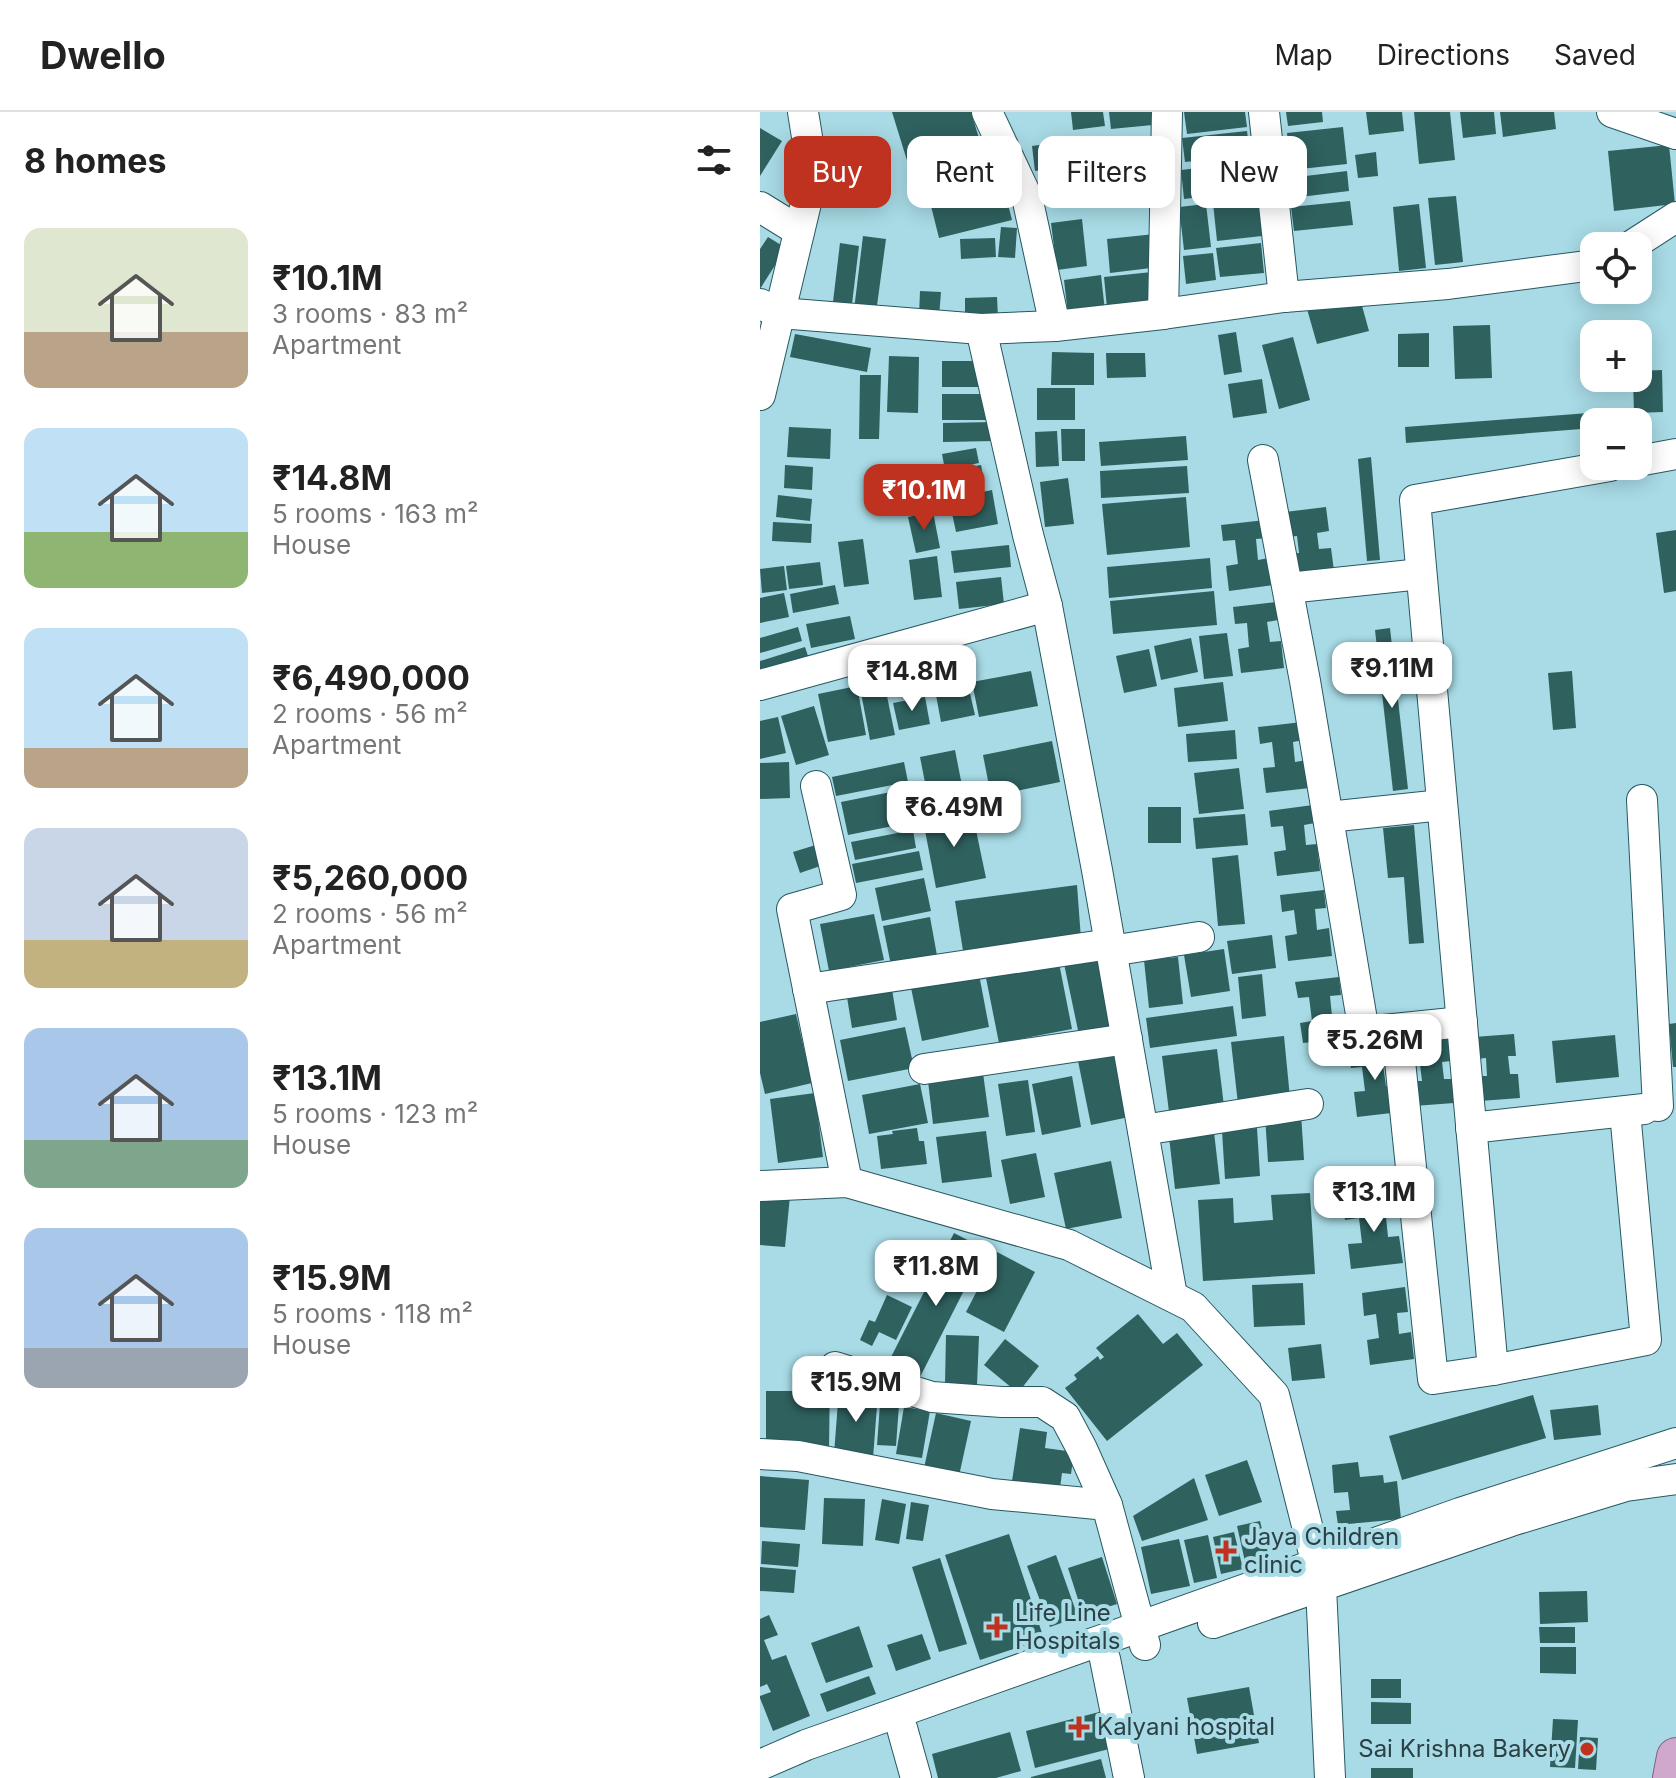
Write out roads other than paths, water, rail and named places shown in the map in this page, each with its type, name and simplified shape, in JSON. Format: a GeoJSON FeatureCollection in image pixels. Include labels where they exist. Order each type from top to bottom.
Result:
{"type":"FeatureCollection","features":[{"type":"Feature","properties":{"kind":"main road"},"geometry":{"type":"LineString","coordinates":[[1672,1778],[1676,1757]]}},
{"type":"Feature","properties":{"kind":"street"},"geometry":{"type":"LineString","coordinates":[[760,395],[770,309],[799,231],[813,174],[803,112]]}},
{"type":"Feature","properties":{"kind":"street"},"geometry":{"type":"LineString","coordinates":[[987,112],[1027,197],[1055,326]]}},
{"type":"Feature","properties":{"kind":"street"},"geometry":{"type":"LineString","coordinates":[[1163,314],[1167,112]]}},
{"type":"Feature","properties":{"kind":"street"},"geometry":{"type":"LineString","coordinates":[[1264,112],[1284,297]]}},
{"type":"Feature","properties":{"kind":"street"},"geometry":{"type":"LineString","coordinates":[[1612,112],[1676,134]]}},
{"type":"Feature","properties":{"kind":"street"},"geometry":{"type":"LineString","coordinates":[[760,207],[799,231]]}},
{"type":"Feature","properties":{"kind":"street"},"geometry":{"type":"LineString","coordinates":[[1652,232],[1676,217]]}},
{"type":"Feature","properties":{"kind":"street"},"geometry":{"type":"LineString","coordinates":[[770,309],[981,329],[1055,326],[1284,297],[1448,284],[1580,267]]}},
{"type":"Feature","properties":{"kind":"street"},"geometry":{"type":"LineString","coordinates":[[981,329],[1047,606],[1172,1296]]}},
{"type":"Feature","properties":{"kind":"street"},"geometry":{"type":"LineString","coordinates":[[1652,458],[1676,454]]}},
{"type":"Feature","properties":{"kind":"street"},"geometry":{"type":"LineString","coordinates":[[1263,460],[1364,1032]]}},
{"type":"Feature","properties":{"kind":"street"},"geometry":{"type":"LineString","coordinates":[[1493,1370],[1415,500],[1580,471]]}},
{"type":"Feature","properties":{"kind":"street"},"geometry":{"type":"LineString","coordinates":[[1288,588],[1421,574]]}},
{"type":"Feature","properties":{"kind":"street"},"geometry":{"type":"LineString","coordinates":[[760,685],[1047,606]]}},
{"type":"Feature","properties":{"kind":"street"},"geometry":{"type":"LineString","coordinates":[[816,786],[841,895],[792,909],[847,1182]]}},
{"type":"Feature","properties":{"kind":"street"},"geometry":{"type":"LineString","coordinates":[[1471,1128],[1667,1105],[1642,800]]}},
{"type":"Feature","properties":{"kind":"street"},"geometry":{"type":"LineString","coordinates":[[1328,817],[1442,805]]}},
{"type":"Feature","properties":{"kind":"street"},"geometry":{"type":"LineString","coordinates":[[808,989],[1199,937]]}},
{"type":"Feature","properties":{"kind":"street"},"geometry":{"type":"LineString","coordinates":[[1364,1032],[1462,1022]]}},
{"type":"Feature","properties":{"kind":"street"},"geometry":{"type":"LineString","coordinates":[[1364,1032],[1398,1042],[1433,1379],[1646,1340],[1625,1112]]}},
{"type":"Feature","properties":{"kind":"street"},"geometry":{"type":"LineString","coordinates":[[924,1069],[1127,1039]]}},
{"type":"Feature","properties":{"kind":"street"},"geometry":{"type":"LineString","coordinates":[[1143,1130],[1308,1104]]}},
{"type":"Feature","properties":{"kind":"street"},"geometry":{"type":"LineString","coordinates":[[760,1186],[847,1182],[1069,1245],[1193,1307],[1274,1395],[1319,1576],[1330,1778]]}},
{"type":"Feature","properties":{"kind":"street"},"geometry":{"type":"LineString","coordinates":[[835,1367],[932,1397],[1042,1402],[1065,1417],[1107,1505],[1142,1636]]}},
{"type":"Feature","properties":{"kind":"street"},"geometry":{"type":"LineString","coordinates":[[1319,1576],[1460,1513],[1676,1443]]}},
{"type":"Feature","properties":{"kind":"street"},"geometry":{"type":"LineString","coordinates":[[760,1454],[798,1456],[992,1494],[1107,1505]]}},
{"type":"Feature","properties":{"kind":"street"},"geometry":{"type":"LineString","coordinates":[[760,1765],[819,1741],[1319,1576],[1626,1486],[1676,1479]]}},
{"type":"Feature","properties":{"kind":"street"},"geometry":{"type":"LineString","coordinates":[[778,1778],[902,1728],[1105,1659],[1142,1636]]}},
{"type":"Feature","properties":{"kind":"street"},"geometry":{"type":"LineString","coordinates":[[1105,1659],[1129,1778]]}},
{"type":"Feature","properties":{"kind":"street"},"geometry":{"type":"LineString","coordinates":[[902,1728],[916,1778]]}},
{"type":"Feature","properties":{"kind":"place","name":"Jaya Children clinic"},"geometry":{"type":"Point","coordinates":[1226,1551]}},
{"type":"Feature","properties":{"kind":"place","name":"Life Line Hospitals"},"geometry":{"type":"Point","coordinates":[997,1627]}},
{"type":"Feature","properties":{"kind":"place","name":"Kalyani hospital"},"geometry":{"type":"Point","coordinates":[1079,1727]}},
{"type":"Feature","properties":{"kind":"place","name":"Sai Krishna Bakery"},"geometry":{"type":"Point","coordinates":[1587,1749]}}]}
